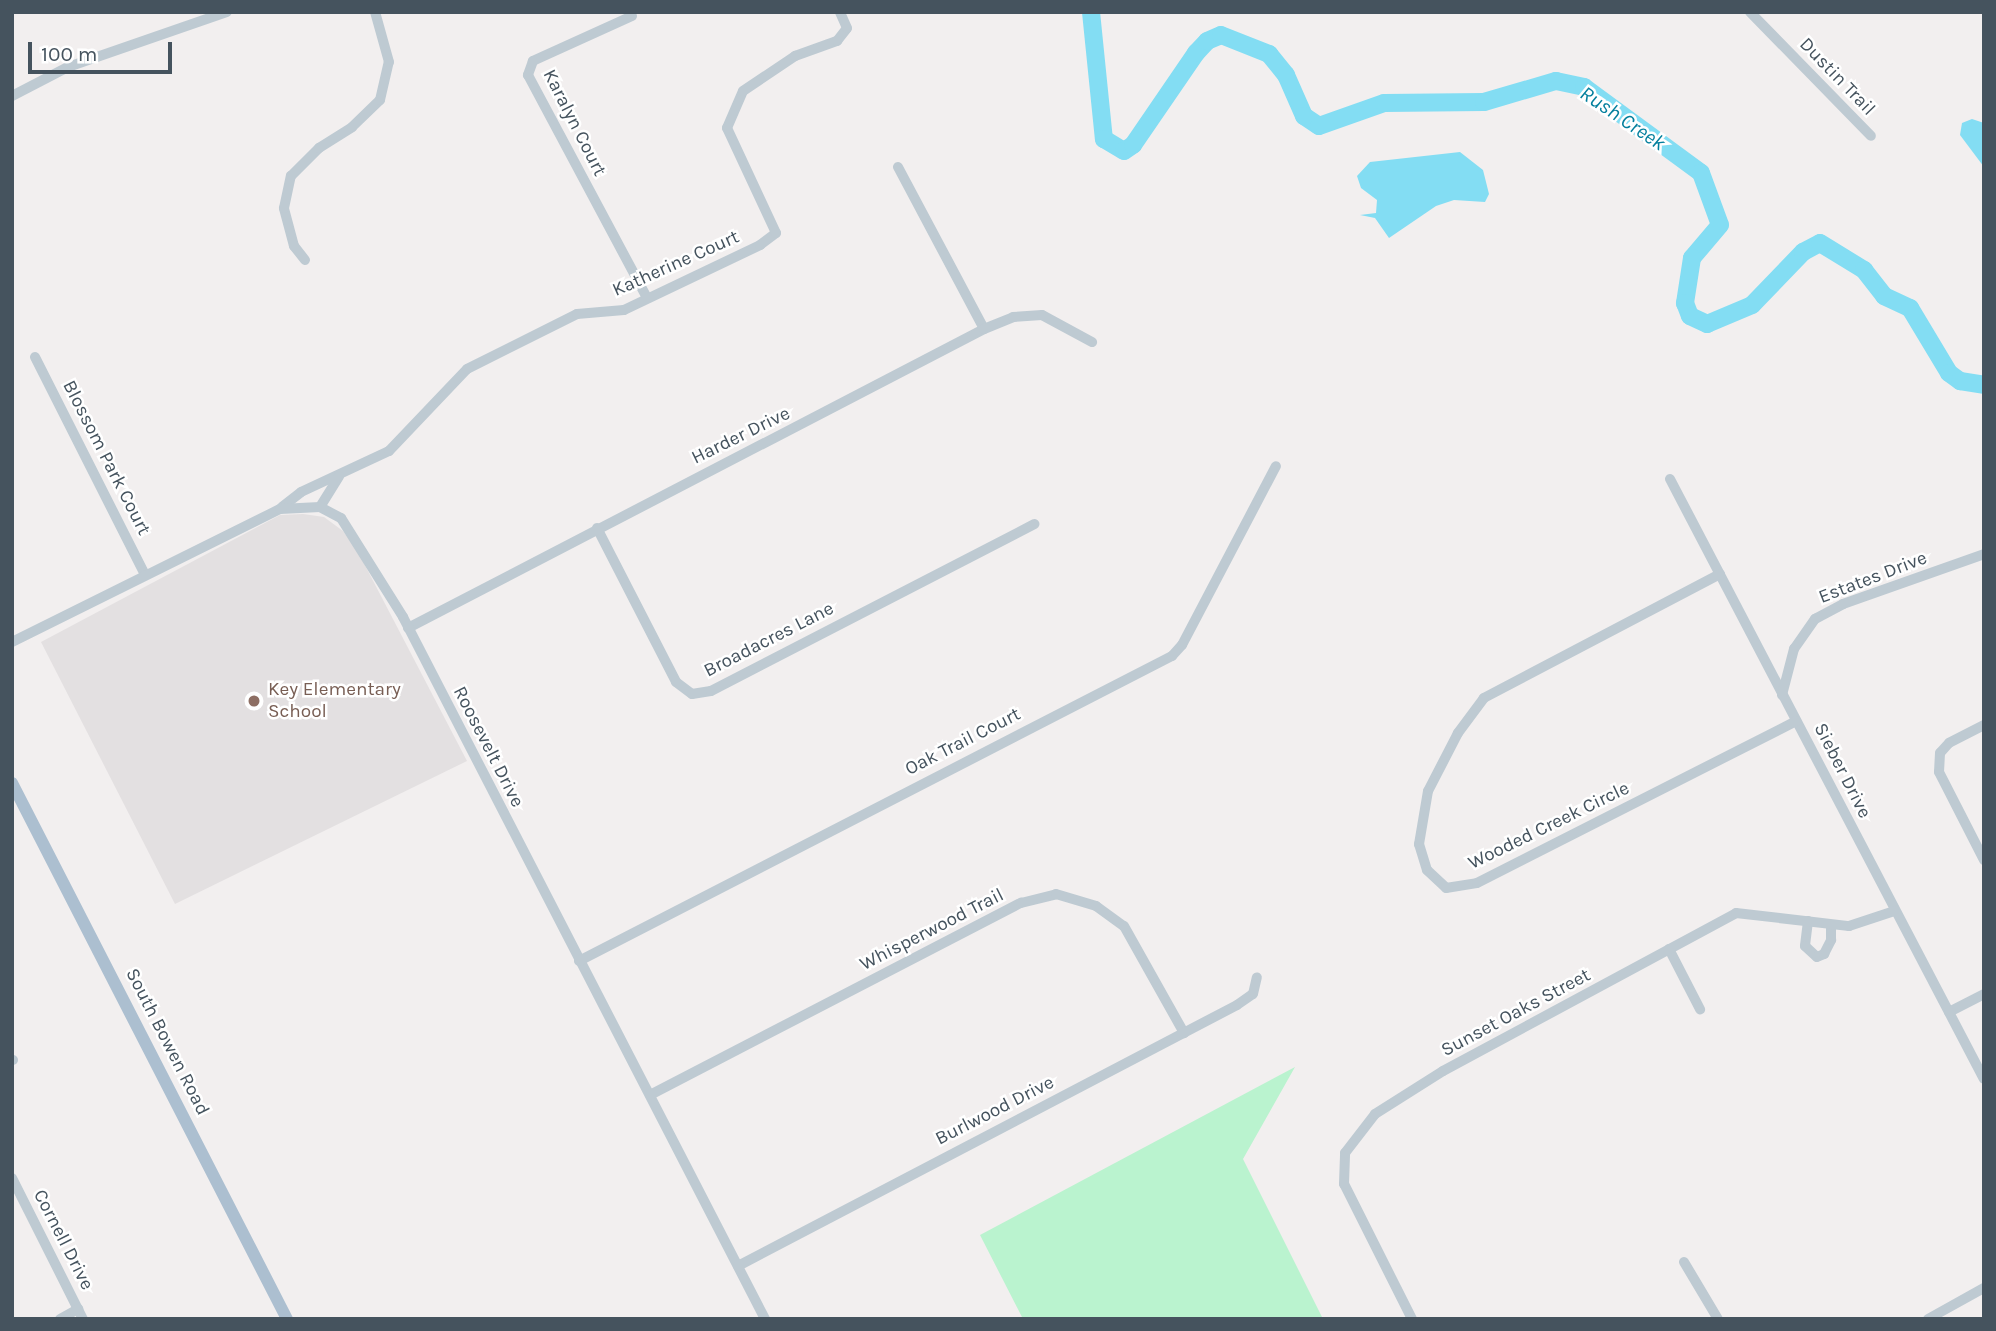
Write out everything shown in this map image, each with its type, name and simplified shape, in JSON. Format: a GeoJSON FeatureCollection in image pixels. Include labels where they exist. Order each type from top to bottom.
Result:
{"type":"FeatureCollection","features":[{"type":"Feature","properties":{"kind":"main road","name":"South Bowen Road"},"geometry":{"type":"LineString","coordinates":[[12,783],[287,1319]]}},
{"type":"Feature","properties":{"kind":"street"},"geometry":{"type":"LineString","coordinates":[[12,96],[68,67],[227,12]]}},
{"type":"Feature","properties":{"kind":"street"},"geometry":{"type":"LineString","coordinates":[[305,260],[294,246],[284,208],[291,176],[319,148],[352,127],[380,100],[389,62],[375,12]]}},
{"type":"Feature","properties":{"kind":"street","name":"Katherine Court"},"geometry":{"type":"LineString","coordinates":[[280,509],[301,492],[389,450],[467,369],[577,314],[624,310],[761,245],[776,233],[727,128],[743,91],[795,56],[837,41],[847,28],[840,12]]}},
{"type":"Feature","properties":{"kind":"street","name":"Dustin Trail"},"geometry":{"type":"LineString","coordinates":[[1750,12],[1871,136]]}},
{"type":"Feature","properties":{"kind":"street","name":"Karalyn Court"},"geometry":{"type":"LineString","coordinates":[[632,16],[533,61],[528,75],[647,298]]}},
{"type":"Feature","properties":{"kind":"street"},"geometry":{"type":"LineString","coordinates":[[898,167],[984,329]]}},
{"type":"Feature","properties":{"kind":"street","name":"Harder Drive"},"geometry":{"type":"LineString","coordinates":[[408,628],[984,329],[1013,317],[1042,315],[1092,342]]}},
{"type":"Feature","properties":{"kind":"street","name":"Blossom Park Court"},"geometry":{"type":"LineString","coordinates":[[35,356],[145,575]]}},
{"type":"Feature","properties":{"kind":"street","name":"Oak Trail Court"},"geometry":{"type":"LineString","coordinates":[[579,961],[1172,656],[1182,645],[1276,466]]}},
{"type":"Feature","properties":{"kind":"street","name":"Katherine Court"},"geometry":{"type":"LineString","coordinates":[[320,507],[342,474]]}},
{"type":"Feature","properties":{"kind":"street","name":"Sieber Drive"},"geometry":{"type":"LineString","coordinates":[[1670,479],[1984,1079]]}},
{"type":"Feature","properties":{"kind":"street"},"geometry":{"type":"LineString","coordinates":[[12,642],[280,509],[320,507]]}},
{"type":"Feature","properties":{"kind":"street","name":"Roosevelt Drive"},"geometry":{"type":"LineString","coordinates":[[320,507],[349,527],[408,628],[765,1319]]}},
{"type":"Feature","properties":{"kind":"street","name":"Broadacres Lane"},"geometry":{"type":"LineString","coordinates":[[597,528],[676,682],[684,691],[697,694],[712,691],[1034,524]]}},
{"type":"Feature","properties":{"kind":"street","name":"Estates Drive"},"geometry":{"type":"LineString","coordinates":[[1782,695],[1794,649],[1815,619],[1843,604],[1984,554]]}},
{"type":"Feature","properties":{"kind":"street","name":"Wooded Creek Circle"},"geometry":{"type":"LineString","coordinates":[[1720,574],[1484,698],[1458,733],[1428,791],[1419,844],[1427,870],[1446,888],[1477,883],[1796,721]]}},
{"type":"Feature","properties":{"kind":"street"},"geometry":{"type":"LineString","coordinates":[[1984,725],[1949,743],[1940,753],[1939,772],[1984,860]]}},
{"type":"Feature","properties":{"kind":"street","name":"Whisperwood Trail"},"geometry":{"type":"LineString","coordinates":[[650,1096],[1021,903],[1056,894],[1096,905],[1124,926],[1184,1033]]}},
{"type":"Feature","properties":{"kind":"street","name":"Sunset Oaks Street"},"geometry":{"type":"LineString","coordinates":[[1412,1319],[1344,1184],[1342,1164],[1350,1142],[1375,1114],[1443,1071],[1736,913],[1831,926],[1857,925],[1894,911]]}},
{"type":"Feature","properties":{"kind":"street"},"geometry":{"type":"LineString","coordinates":[[1808,921],[1805,946],[1817,957],[1824,954],[1831,940],[1831,926]]}},
{"type":"Feature","properties":{"kind":"street"},"geometry":{"type":"LineString","coordinates":[[1669,949],[1700,1009]]}},
{"type":"Feature","properties":{"kind":"street","name":"Burlwood Drive"},"geometry":{"type":"LineString","coordinates":[[738,1266],[1184,1033],[1253,994],[1257,977]]}},
{"type":"Feature","properties":{"kind":"street"},"geometry":{"type":"LineString","coordinates":[[1949,1012],[1984,994]]}},
{"type":"Feature","properties":{"kind":"street","name":"Cornell Drive"},"geometry":{"type":"LineString","coordinates":[[12,1178],[17,1200],[81,1314]]}},
{"type":"Feature","properties":{"kind":"street"},"geometry":{"type":"LineString","coordinates":[[1685,1262],[1718,1319]]}},
{"type":"Feature","properties":{"kind":"street"},"geometry":{"type":"LineString","coordinates":[[1928,1319],[1984,1288]]}},
{"type":"Feature","properties":{"kind":"street"},"geometry":{"type":"LineString","coordinates":[[60,1319],[81,1314]]}},
{"type":"Feature","properties":{"kind":"shaded area","name":"Key Elementary School"},"geometry":{"type":"Polygon","coordinates":[[[280,515],[324,517],[343,531],[357,550],[467,761],[175,904],[41,642],[280,515]]]}},
{"type":"Feature","properties":{"kind":"green space"},"geometry":{"type":"Polygon","coordinates":[[[1295,1067],[1243,1159],[1323,1319],[1023,1319],[980,1235],[1295,1067]]]}},
{"type":"Feature","properties":{"kind":"water"},"geometry":{"type":"Polygon","coordinates":[[[1972,119],[1984,123],[1984,167],[1960,135],[1962,123],[1972,119]]]}},
{"type":"Feature","properties":{"kind":"water"},"geometry":{"type":"Polygon","coordinates":[[[1460,152],[1483,170],[1489,194],[1485,202],[1454,200],[1436,206],[1389,238],[1375,218],[1360,215],[1376,213],[1377,200],[1361,188],[1357,176],[1370,162],[1460,152]]]}},
{"type":"Feature","properties":{"kind":"waterway","name":"Rush Creek"},"geometry":{"type":"LineString","coordinates":[[1091,12],[1104,139],[1124,151],[1133,145],[1196,53],[1207,41],[1221,35],[1269,54],[1286,75],[1304,116],[1319,126],[1384,103],[1484,102],[1556,81],[1584,87],[1701,173],[1720,225],[1692,258],[1685,303],[1690,316],[1707,324],[1752,305],[1803,252],[1820,243],[1864,270],[1884,296],[1910,308],[1949,373],[1960,381],[1984,385]]}},
{"type":"Feature","properties":{"kind":"place","name":"Key Elementary School"},"geometry":{"type":"Point","coordinates":[254,701]}}]}
